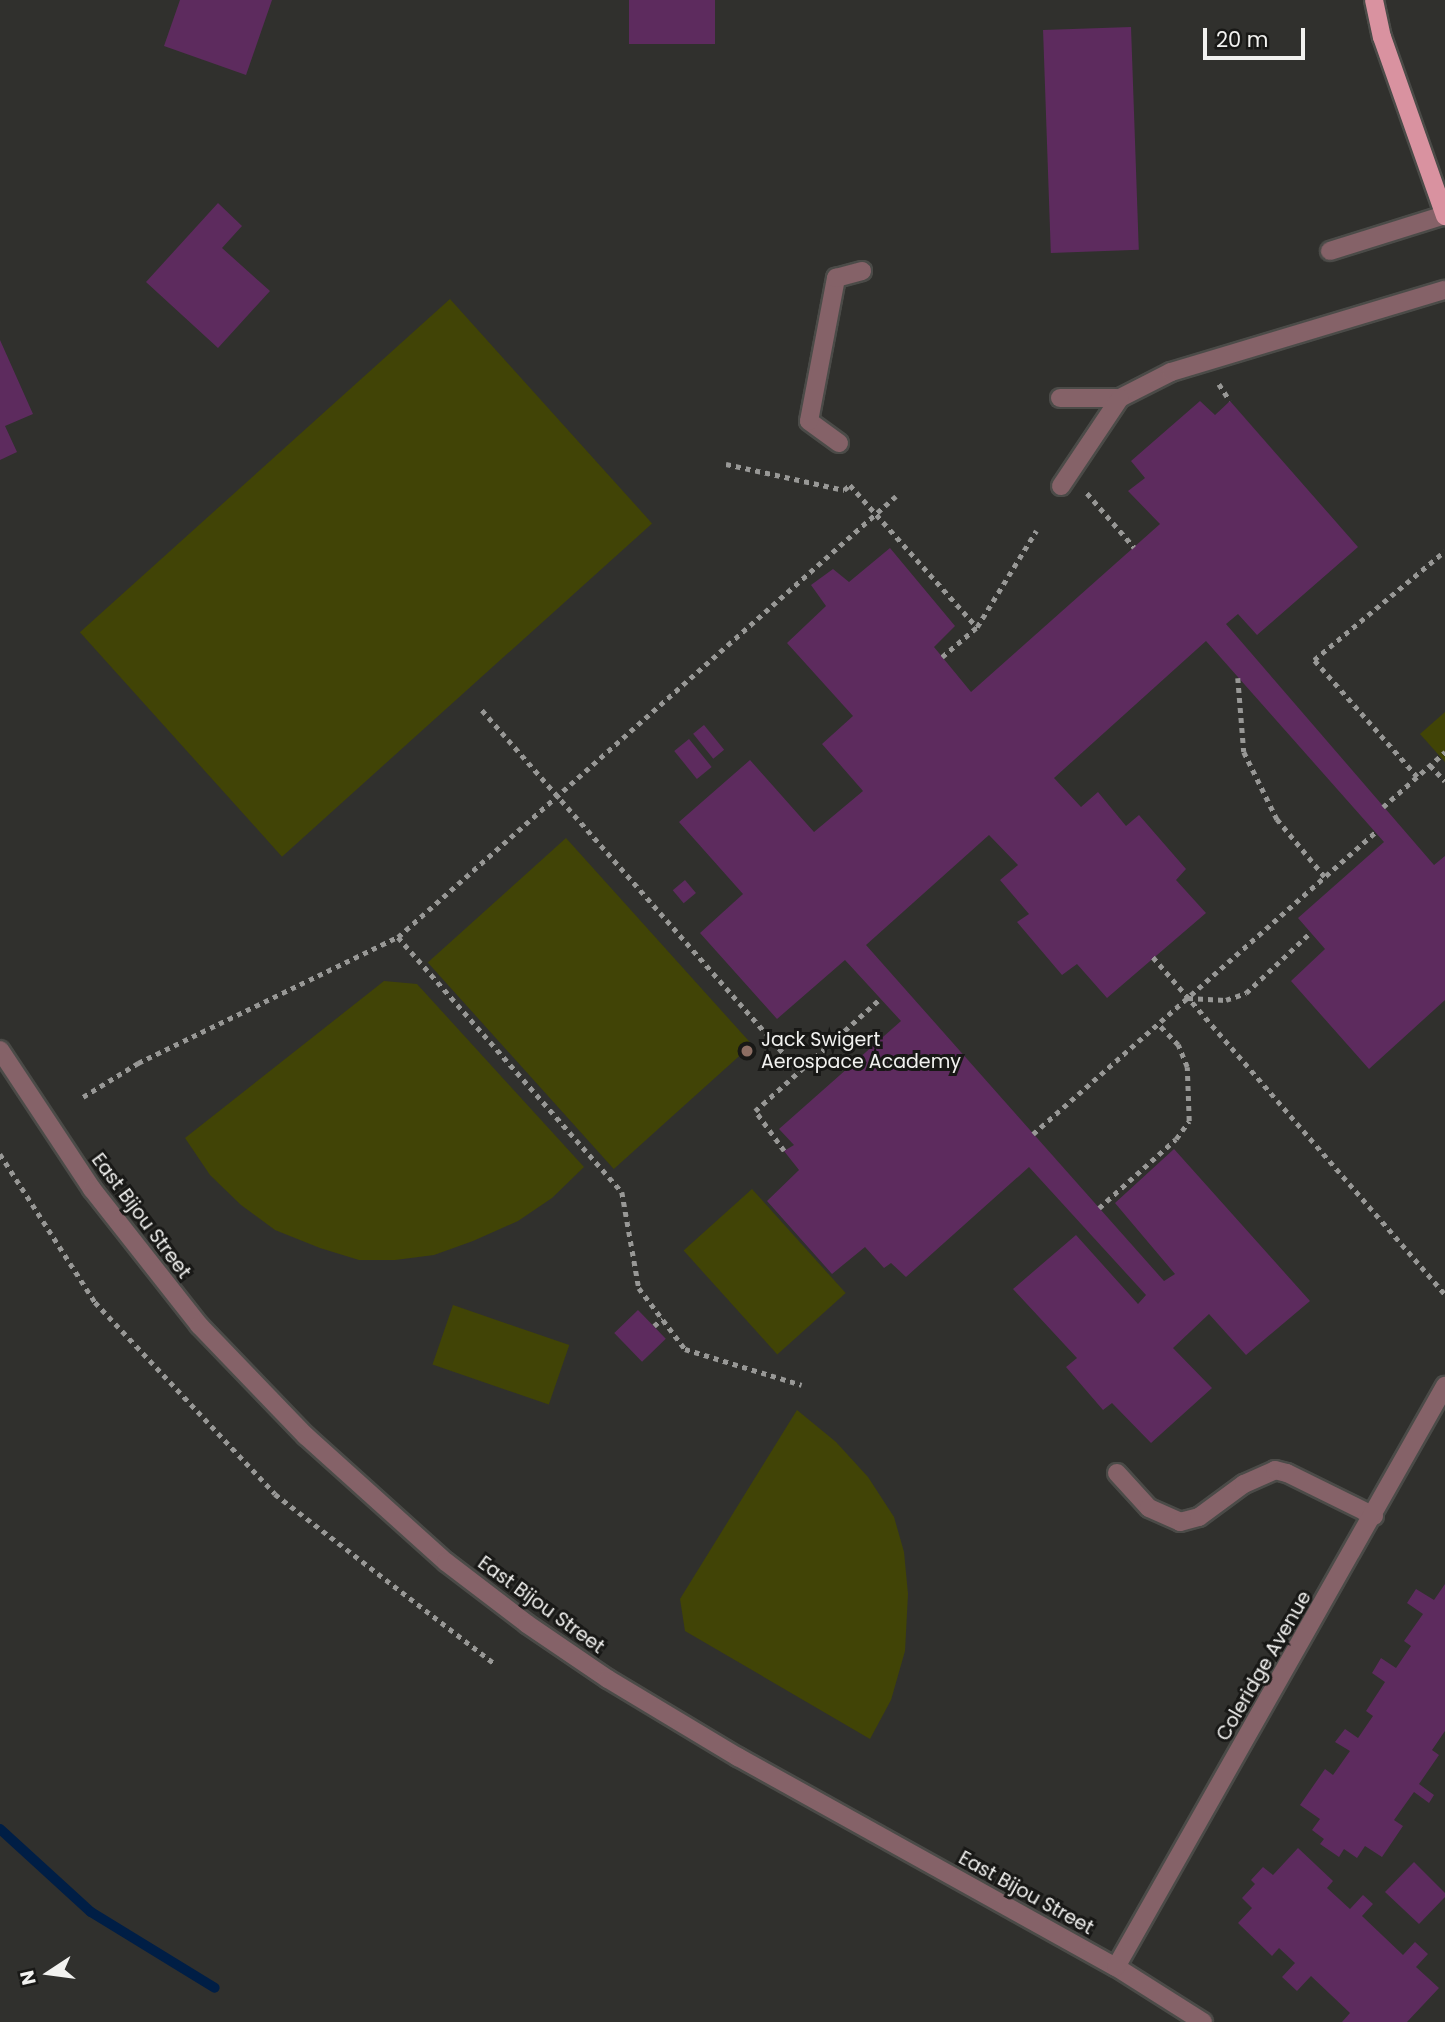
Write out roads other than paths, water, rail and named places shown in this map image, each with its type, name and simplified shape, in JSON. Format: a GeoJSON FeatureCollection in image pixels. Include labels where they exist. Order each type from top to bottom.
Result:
{"type":"FeatureCollection","features":[{"type":"Feature","properties":{"kind":"main road"},"geometry":{"type":"LineString","coordinates":[[1374,0],[1382,37],[1445,216]]}},
{"type":"Feature","properties":{"kind":"street"},"geometry":{"type":"LineString","coordinates":[[1331,251],[1445,216]]}},
{"type":"Feature","properties":{"kind":"street"},"geometry":{"type":"LineString","coordinates":[[839,443],[809,421],[836,278],[862,271]]}},
{"type":"Feature","properties":{"kind":"street"},"geometry":{"type":"LineString","coordinates":[[1060,398],[1120,398],[1171,372],[1445,289]]}},
{"type":"Feature","properties":{"kind":"street"},"geometry":{"type":"LineString","coordinates":[[1061,486],[1120,398]]}},
{"type":"Feature","properties":{"kind":"street","name":"East Bijou Street"},"geometry":{"type":"LineString","coordinates":[[0,1050],[92,1189],[199,1325],[306,1436],[446,1562],[527,1624],[608,1679],[738,1757],[1116,1967],[1203,2022]]}},
{"type":"Feature","properties":{"kind":"street","name":"Coleridge Avenue"},"geometry":{"type":"LineString","coordinates":[[1116,1967],[1374,1516],[1445,1386]]}},
{"type":"Feature","properties":{"kind":"street"},"geometry":{"type":"LineString","coordinates":[[1117,1473],[1149,1508],[1180,1522],[1199,1517],[1244,1484],[1275,1470],[1287,1473],[1374,1516]]}},
{"type":"Feature","properties":{"kind":"waterway"},"geometry":{"type":"LineString","coordinates":[[0,1829],[91,1912],[215,1988]]}},
{"type":"Feature","properties":{"kind":"place","name":"Jack Swigert Aerospace Academy"},"geometry":{"type":"Point","coordinates":[747,1051]}}]}
